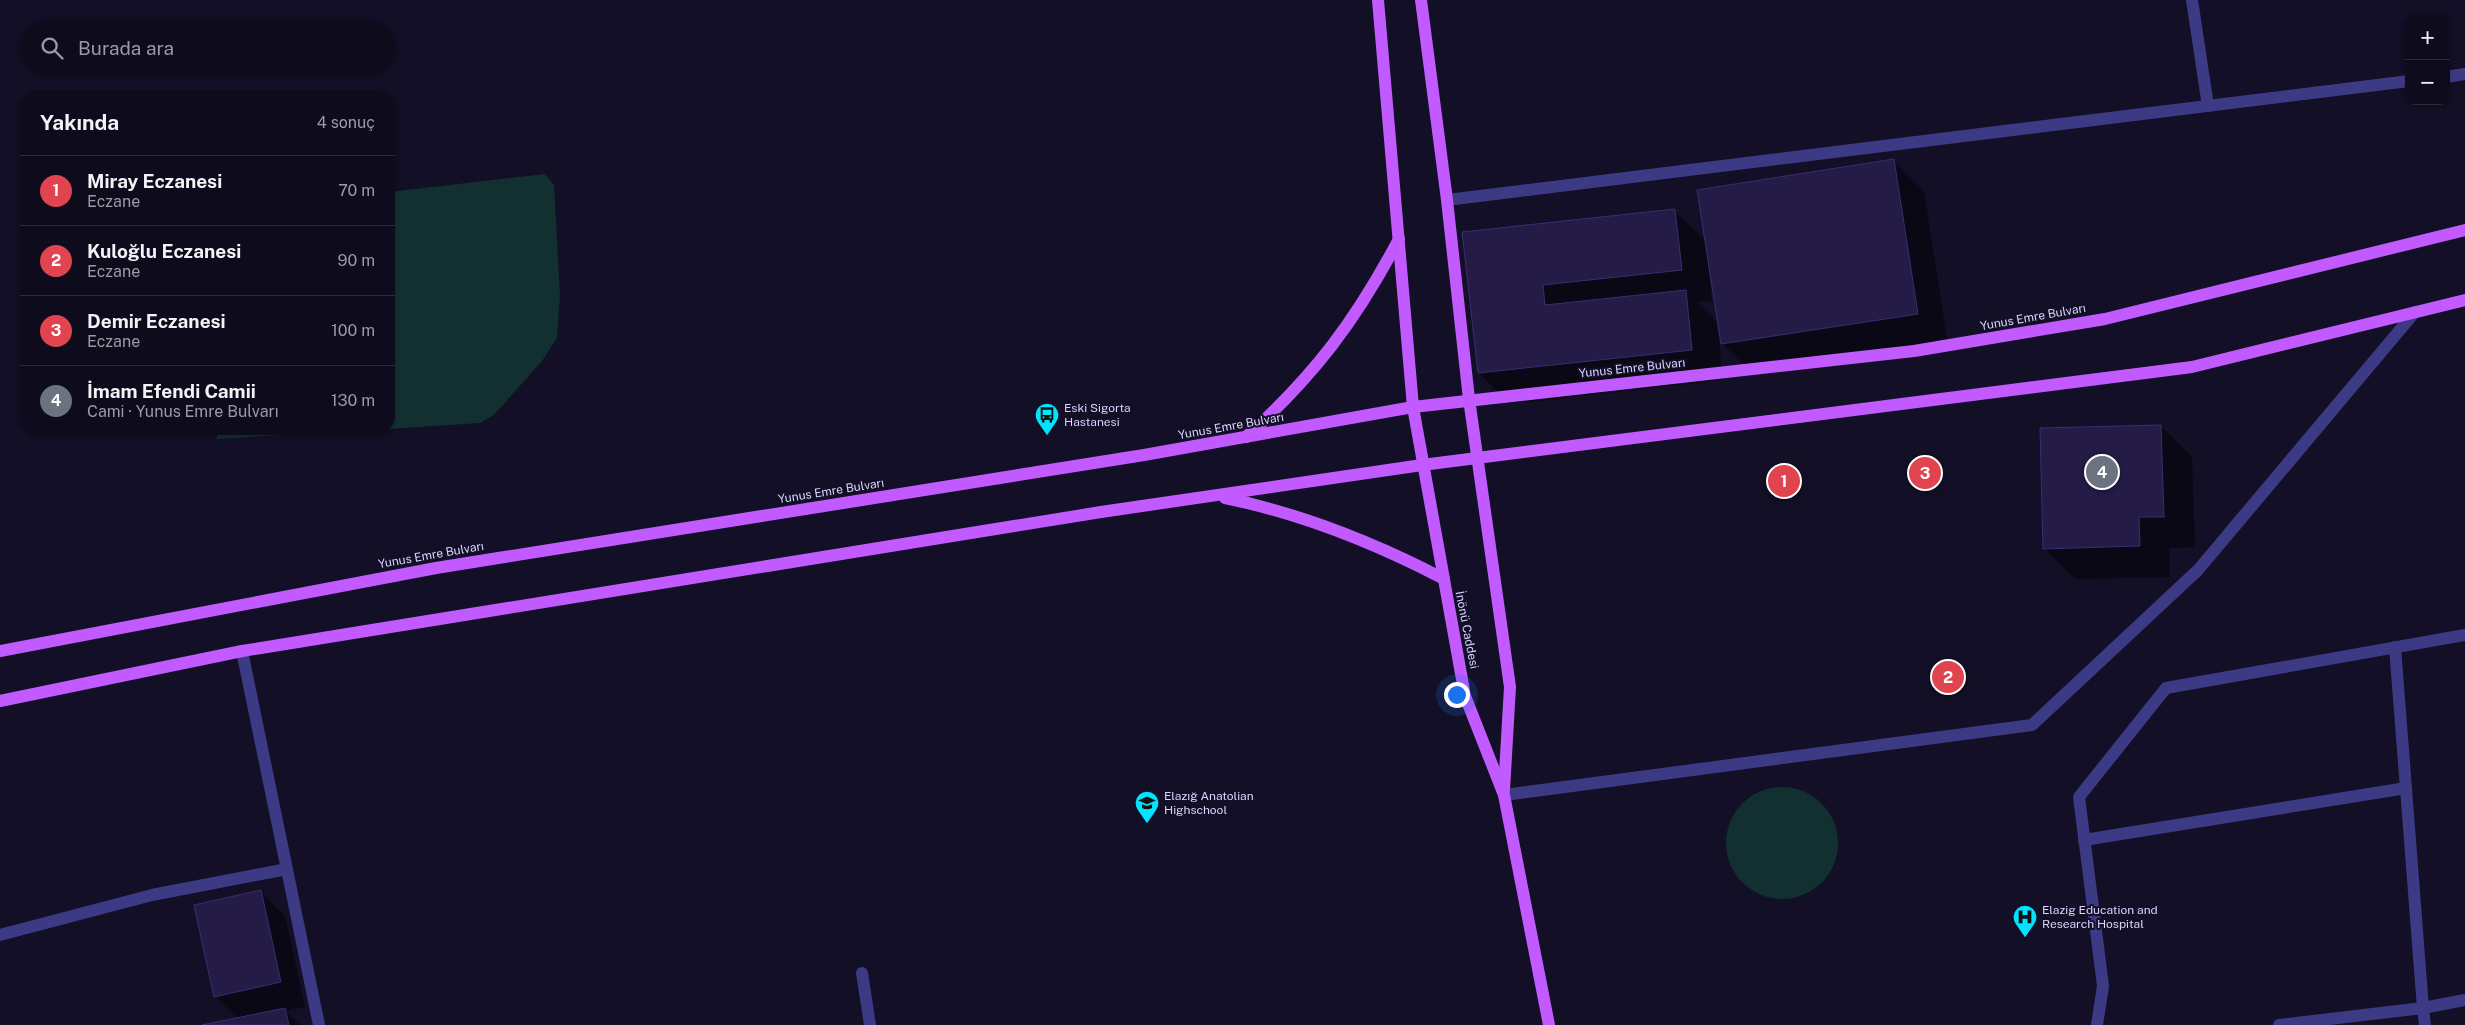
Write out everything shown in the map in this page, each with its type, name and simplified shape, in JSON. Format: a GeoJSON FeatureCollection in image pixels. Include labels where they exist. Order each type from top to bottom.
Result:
{"type":"FeatureCollection","features":[{"type":"Feature","properties":{"kind":"main road","name":"İnönü Caddesi"},"geometry":{"type":"LineString","coordinates":[[1378,0],[1413,407],[1422,465],[1465,696],[1504,795],[1548,1025]]}},
{"type":"Feature","properties":{"kind":"main road","name":"İnönü Caddesi"},"geometry":{"type":"LineString","coordinates":[[1421,0],[1447,200],[1469,399],[1510,687],[1504,795]]}},
{"type":"Feature","properties":{"kind":"main road","name":"Yunus Emre Bulvarı"},"geometry":{"type":"LineString","coordinates":[[0,650],[436,568],[1246,437],[1413,407],[1469,399],[1914,351],[2105,319],[2465,230]]}},
{"type":"Feature","properties":{"kind":"main road"},"geometry":{"type":"LineString","coordinates":[[1246,437],[1281,405],[1343,333],[1373,287],[1399,238]]}},
{"type":"Feature","properties":{"kind":"main road"},"geometry":{"type":"LineString","coordinates":[[0,701],[242,651],[1215,496],[1422,465],[2192,367],[2465,300]]}},
{"type":"Feature","properties":{"kind":"main road"},"geometry":{"type":"LineString","coordinates":[[1215,496],[1306,518],[1398,555],[1444,579]]}},
{"type":"Feature","properties":{"kind":"street"},"geometry":{"type":"LineString","coordinates":[[2192,0],[2208,106]]}},
{"type":"Feature","properties":{"kind":"street"},"geometry":{"type":"LineString","coordinates":[[2450,76],[2465,74]]}},
{"type":"Feature","properties":{"kind":"street"},"geometry":{"type":"LineString","coordinates":[[1447,200],[2405,81]]}},
{"type":"Feature","properties":{"kind":"street"},"geometry":{"type":"LineString","coordinates":[[1504,795],[2032,725],[2198,570],[2415,312]]}},
{"type":"Feature","properties":{"kind":"street"},"geometry":{"type":"LineString","coordinates":[[2097,1025],[2103,986],[2079,797],[2166,688],[2465,635]]}},
{"type":"Feature","properties":{"kind":"street"},"geometry":{"type":"LineString","coordinates":[[2395,647],[2425,1025]]}},
{"type":"Feature","properties":{"kind":"street"},"geometry":{"type":"LineString","coordinates":[[242,651],[319,1025]]}},
{"type":"Feature","properties":{"kind":"street"},"geometry":{"type":"LineString","coordinates":[[2084,840],[2406,788]]}},
{"type":"Feature","properties":{"kind":"street"},"geometry":{"type":"LineString","coordinates":[[0,935],[152,895],[287,869]]}},
{"type":"Feature","properties":{"kind":"street"},"geometry":{"type":"LineString","coordinates":[[862,973],[870,1025]]}},
{"type":"Feature","properties":{"kind":"street"},"geometry":{"type":"LineString","coordinates":[[2279,1025],[2423,1008],[2465,1000]]}},
{"type":"Feature","properties":{"kind":"green space"},"geometry":{"type":"Polygon","coordinates":[[[545,174],[554,185],[560,295],[557,338],[542,361],[494,415],[480,423],[395,429],[395,191],[545,174]]]}},
{"type":"Feature","properties":{"kind":"green space"},"geometry":{"type":"Polygon","coordinates":[[[217,435],[285,435],[217,439],[217,435]]]}},
{"type":"Feature","properties":{"kind":"green space"},"geometry":{"type":"Polygon","coordinates":[[[1782,787],[1804,791],[1822,803],[1834,821],[1838,843],[1834,865],[1822,883],[1804,895],[1782,899],[1760,895],[1742,883],[1730,865],[1726,843],[1730,821],[1742,803],[1760,791],[1782,787]]]}},
{"type":"Feature","properties":{"kind":"building"},"geometry":{"type":"Polygon","coordinates":[[[1894,159],[1918,314],[1721,344],[1697,190],[1894,159]]]}},
{"type":"Feature","properties":{"kind":"building"},"geometry":{"type":"Polygon","coordinates":[[[1675,209],[1682,270],[1543,285],[1545,305],[1686,290],[1692,350],[1478,373],[1462,232],[1675,209]]]}},
{"type":"Feature","properties":{"kind":"building"},"geometry":{"type":"Polygon","coordinates":[[[2161,425],[2164,517],[2139,517],[2140,546],[2043,549],[2040,428],[2161,425]]]}},
{"type":"Feature","properties":{"kind":"building"},"geometry":{"type":"Polygon","coordinates":[[[261,890],[281,982],[214,997],[194,905],[261,890]]]}},
{"type":"Feature","properties":{"kind":"building"},"geometry":{"type":"Polygon","coordinates":[[[285,1008],[289,1025],[202,1025],[285,1008]]]}},
{"type":"Feature","properties":{"kind":"place","name":"Eski Sigorta Hastanesi"},"geometry":{"type":"Point","coordinates":[1047,436]}},
{"type":"Feature","properties":{"kind":"place","name":"İmam Efendi Camii"},"geometry":{"type":"Point","coordinates":[2102,472]}},
{"type":"Feature","properties":{"kind":"place","name":"Demir Eczanesi"},"geometry":{"type":"Point","coordinates":[1925,473]}},
{"type":"Feature","properties":{"kind":"place","name":"Miray Eczanesi"},"geometry":{"type":"Point","coordinates":[1784,481]}},
{"type":"Feature","properties":{"kind":"place","name":"Kuloğlu Eczanesi"},"geometry":{"type":"Point","coordinates":[1948,677]}},
{"type":"Feature","properties":{"kind":"place","name":"Elazığ Anatolian Highschool"},"geometry":{"type":"Point","coordinates":[1147,824]}},
{"type":"Feature","properties":{"kind":"place","name":"Elazig Education and Research Hospital"},"geometry":{"type":"Point","coordinates":[2025,938]}}]}
